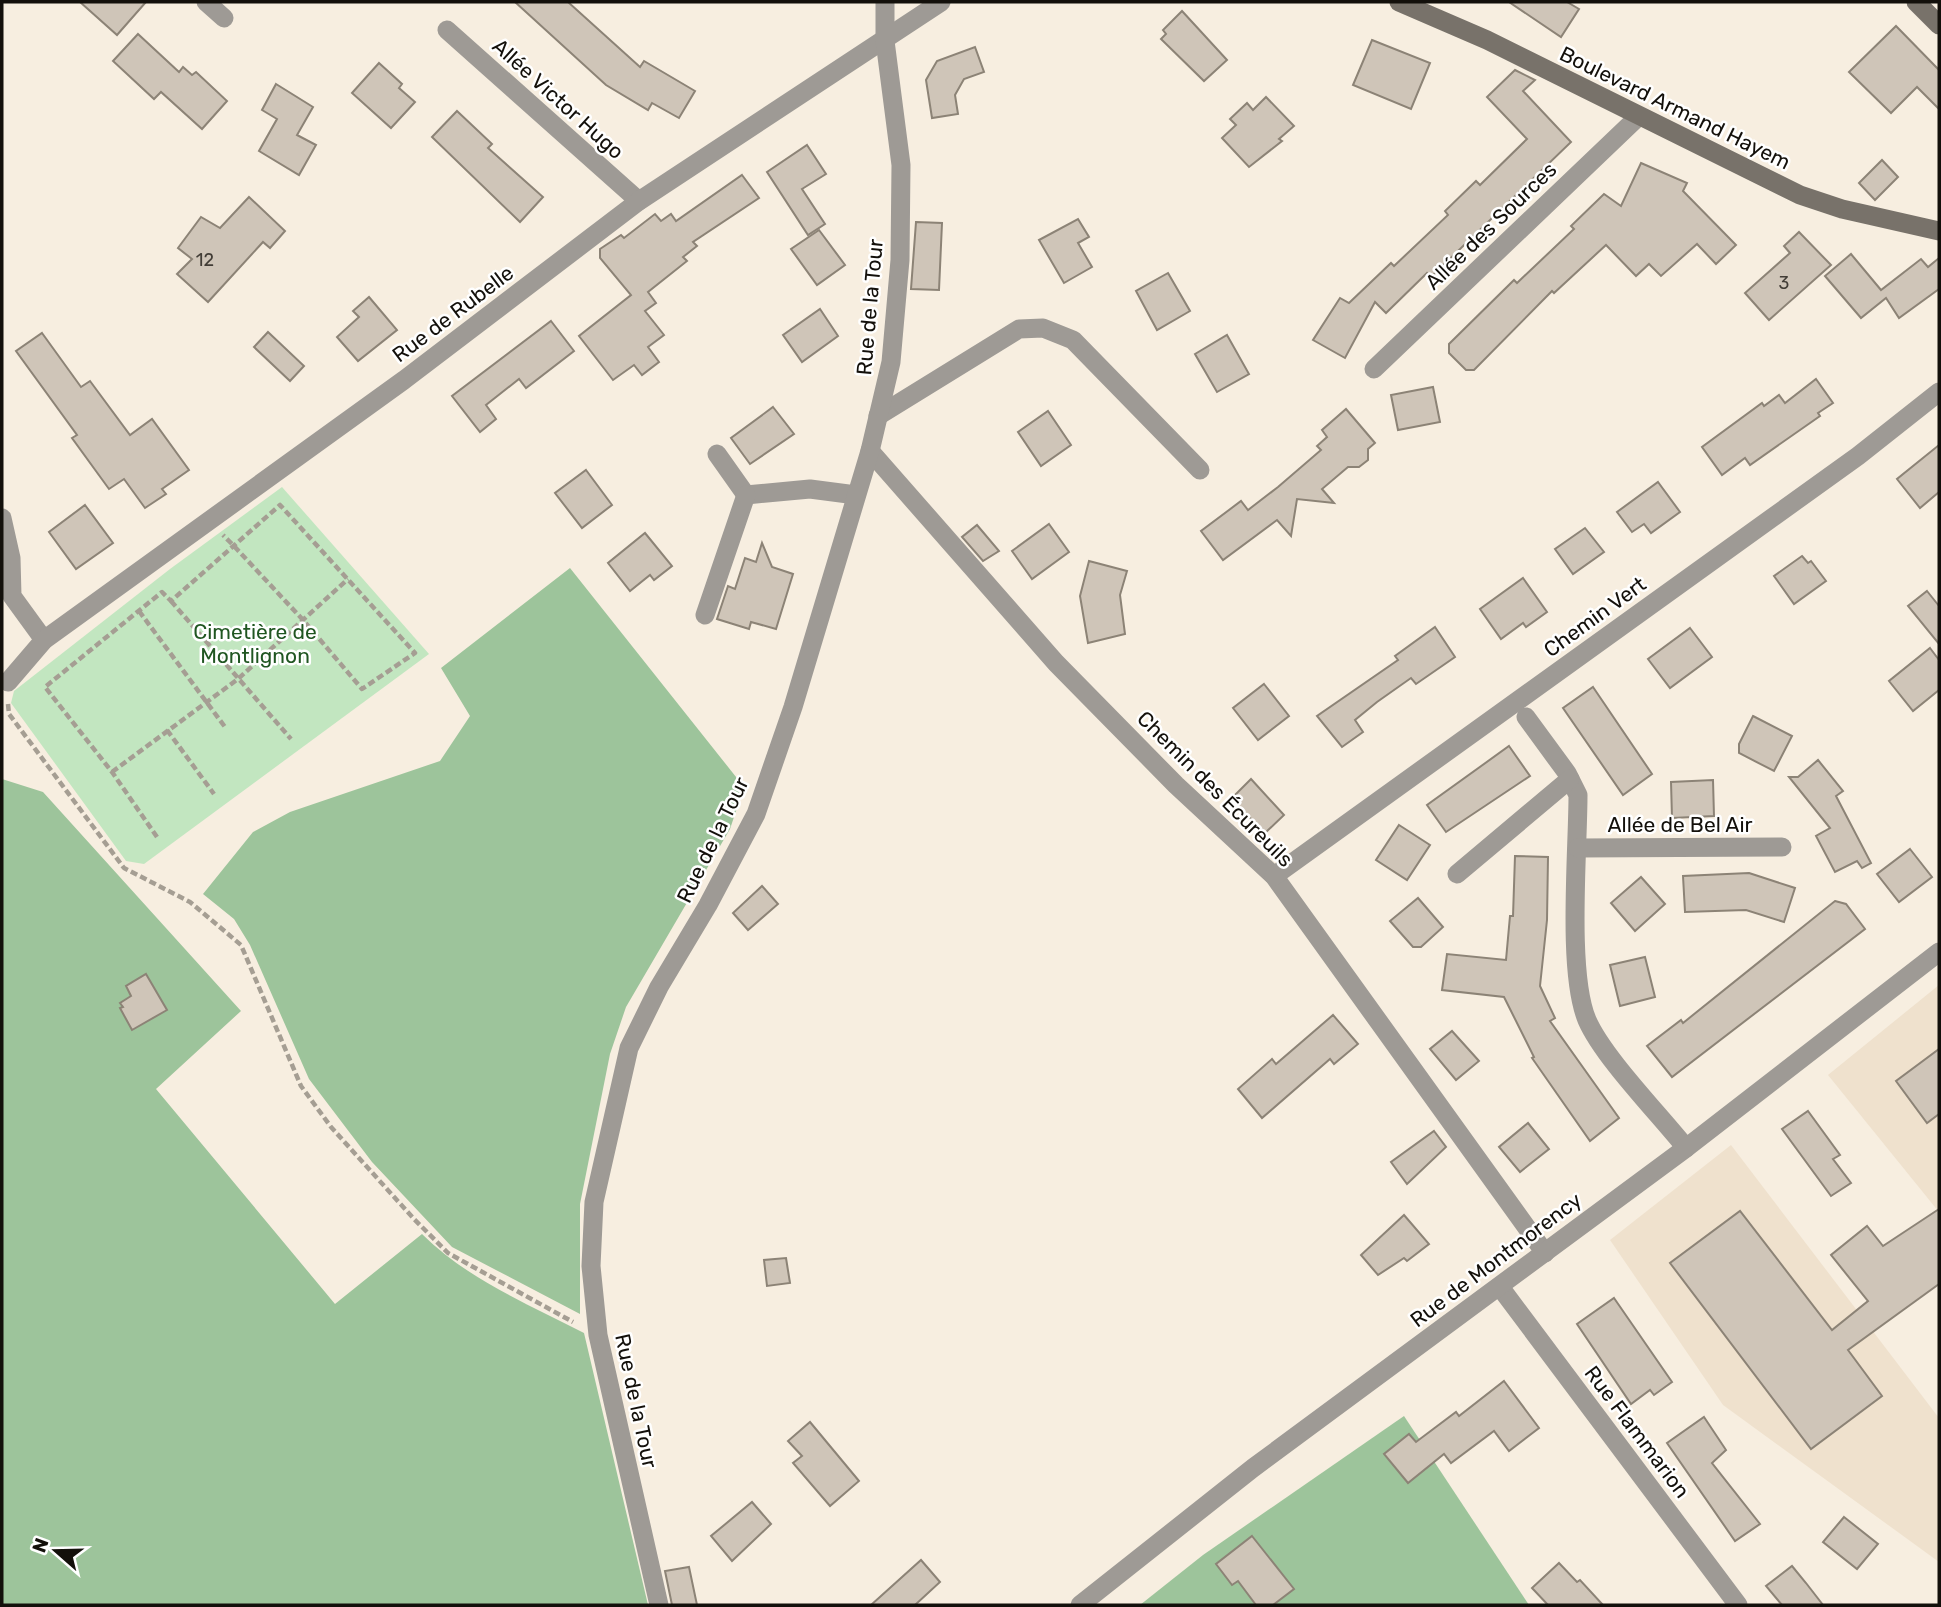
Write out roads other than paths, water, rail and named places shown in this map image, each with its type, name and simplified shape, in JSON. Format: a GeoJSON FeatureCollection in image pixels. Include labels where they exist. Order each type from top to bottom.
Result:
{"type":"FeatureCollection","features":[{"type":"Feature","properties":{"kind":"main road","name":"Boulevard Armand Hayem"},"geometry":{"type":"LineString","coordinates":[[1399,2],[1486,40],[1800,195],[1842,209],[1939,231]]}},
{"type":"Feature","properties":{"kind":"main road"},"geometry":{"type":"LineString","coordinates":[[1916,2],[1939,25]]}},
{"type":"Feature","properties":{"kind":"street"},"geometry":{"type":"LineString","coordinates":[[206,2],[224,18]]}},
{"type":"Feature","properties":{"kind":"street","name":"Rue de la Tour"},"geometry":{"type":"LineString","coordinates":[[659,1605],[598,1335],[591,1266],[594,1202],[629,1048],[659,987],[708,905],[756,814],[793,707],[870,451],[891,362],[900,260],[901,165],[885,41],[885,2]]}},
{"type":"Feature","properties":{"kind":"street","name":"Rue de Rubelle"},"geometry":{"type":"LineString","coordinates":[[8,682],[44,640],[404,380],[639,201],[941,2]]}},
{"type":"Feature","properties":{"kind":"street","name":"Allée Victor Hugo"},"geometry":{"type":"LineString","coordinates":[[447,30],[639,201]]}},
{"type":"Feature","properties":{"kind":"street","name":"Allée des Sources"},"geometry":{"type":"LineString","coordinates":[[1374,369],[1639,116]]}},
{"type":"Feature","properties":{"kind":"street"},"geometry":{"type":"LineString","coordinates":[[878,416],[1019,329],[1043,328],[1073,340],[1200,470]]}},
{"type":"Feature","properties":{"kind":"street","name":"Chemin Vert"},"geometry":{"type":"LineString","coordinates":[[1274,876],[1858,456],[1939,391]]}},
{"type":"Feature","properties":{"kind":"street","name":"Chemin des Écureuils"},"geometry":{"type":"LineString","coordinates":[[870,451],[1056,663],[1176,785],[1274,876],[1545,1253]]}},
{"type":"Feature","properties":{"kind":"street"},"geometry":{"type":"LineString","coordinates":[[717,454],[746,495]]}},
{"type":"Feature","properties":{"kind":"street"},"geometry":{"type":"LineString","coordinates":[[746,495],[810,489],[856,495]]}},
{"type":"Feature","properties":{"kind":"street"},"geometry":{"type":"LineString","coordinates":[[705,615],[746,495]]}},
{"type":"Feature","properties":{"kind":"street"},"geometry":{"type":"LineString","coordinates":[[2,518],[11,558],[7,592],[44,640]]}},
{"type":"Feature","properties":{"kind":"street"},"geometry":{"type":"LineString","coordinates":[[1526,717],[1570,779],[1578,795],[1577,972],[1587,1020],[1611,1056],[1686,1148]]}},
{"type":"Feature","properties":{"kind":"street"},"geometry":{"type":"LineString","coordinates":[[1457,874],[1570,779]]}},
{"type":"Feature","properties":{"kind":"street","name":"Allée de Bel Air"},"geometry":{"type":"LineString","coordinates":[[1578,848],[1783,847]]}},
{"type":"Feature","properties":{"kind":"street","name":"Rue de Montmorency"},"geometry":{"type":"LineString","coordinates":[[1080,1605],[1253,1468],[1686,1148],[1939,952]]}},
{"type":"Feature","properties":{"kind":"street","name":"Rue Flammarion"},"geometry":{"type":"LineString","coordinates":[[1500,1287],[1738,1605]]}},
{"type":"Feature","properties":{"kind":"park label","name":"Cimetière de Montlignon"},"geometry":{"type":"Point","coordinates":[255,644]}}]}
